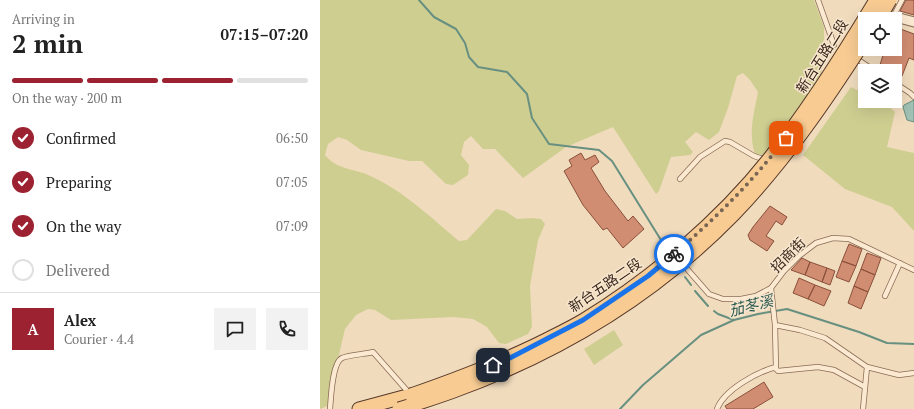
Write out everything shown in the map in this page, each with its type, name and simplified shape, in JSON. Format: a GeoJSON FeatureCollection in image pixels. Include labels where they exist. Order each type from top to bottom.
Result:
{"type":"FeatureCollection","features":[{"type":"Feature","properties":{"kind":"main road","name":"新台五路二段"},"geometry":{"type":"LineString","coordinates":[[399,409],[485,380],[539,356],[616,312],[741,192],[768,161],[818,94],[876,0]]}},
{"type":"Feature","properties":{"kind":"main road"},"geometry":{"type":"LineString","coordinates":[[888,12],[890,0]]}},
{"type":"Feature","properties":{"kind":"main road","name":"新台五路二段"},"geometry":{"type":"LineString","coordinates":[[359,409],[411,395],[506,360],[583,320],[651,280],[710,237],[734,214],[768,176],[820,107],[858,50]]}},
{"type":"Feature","properties":{"kind":"street"},"geometry":{"type":"LineString","coordinates":[[902,20],[914,22]]}},
{"type":"Feature","properties":{"kind":"lane"},"geometry":{"type":"LineString","coordinates":[[818,0],[834,45]]}},
{"type":"Feature","properties":{"kind":"lane"},"geometry":{"type":"LineString","coordinates":[[891,12],[902,0]]}},
{"type":"Feature","properties":{"kind":"lane"},"geometry":{"type":"LineString","coordinates":[[902,88],[914,97]]}},
{"type":"Feature","properties":{"kind":"lane"},"geometry":{"type":"LineString","coordinates":[[680,178],[700,157],[725,141],[730,142],[754,156],[768,161]]}},
{"type":"Feature","properties":{"kind":"lane","name":"招商街"},"geometry":{"type":"LineString","coordinates":[[688,270],[709,294],[723,299],[741,299],[756,296],[771,288],[799,256],[816,243],[833,238],[849,239],[914,270]]}},
{"type":"Feature","properties":{"kind":"lane"},"geometry":{"type":"LineString","coordinates":[[885,296],[900,263]]}},
{"type":"Feature","properties":{"kind":"lane"},"geometry":{"type":"LineString","coordinates":[[771,288],[776,367],[778,371],[818,368],[834,370],[865,387]]}},
{"type":"Feature","properties":{"kind":"lane"},"geometry":{"type":"LineString","coordinates":[[774,325],[800,330],[825,338],[867,368],[899,375],[914,373]]}},
{"type":"Feature","properties":{"kind":"lane"},"geometry":{"type":"LineString","coordinates":[[330,409],[334,371],[337,362],[342,358],[373,352],[411,395]]}},
{"type":"Feature","properties":{"kind":"lane"},"geometry":{"type":"LineString","coordinates":[[717,409],[724,397],[736,387],[776,367]]}},
{"type":"Feature","properties":{"kind":"lane"},"geometry":{"type":"LineString","coordinates":[[863,409],[867,368]]}},
{"type":"Feature","properties":{"kind":"shaded area"},"geometry":{"type":"Polygon","coordinates":[[[320,0],[814,0],[824,27],[824,39],[819,56],[822,65],[821,77],[798,112],[763,155],[755,154],[752,138],[753,115],[758,92],[743,73],[737,76],[728,108],[719,132],[709,140],[696,132],[685,142],[693,152],[690,155],[671,157],[659,191],[656,194],[613,127],[566,147],[523,178],[495,149],[483,149],[471,136],[464,142],[461,155],[469,165],[468,175],[453,185],[446,184],[422,161],[409,161],[361,150],[347,140],[338,137],[328,144],[325,155],[329,159],[344,168],[366,174],[392,187],[404,195],[459,241],[467,240],[496,209],[505,211],[517,219],[541,219],[545,224],[538,240],[530,286],[532,327],[528,334],[506,344],[499,343],[487,327],[473,319],[454,317],[391,320],[375,310],[368,309],[356,315],[345,329],[327,406],[320,409],[320,0]]]}},
{"type":"Feature","properties":{"kind":"shaded area"},"geometry":{"type":"Polygon","coordinates":[[[851,87],[858,90],[858,108],[890,108],[895,112],[887,147],[914,153],[914,231],[892,207],[845,189],[803,155],[851,87]]]}},
{"type":"Feature","properties":{"kind":"shaded area"},"geometry":{"type":"Polygon","coordinates":[[[914,100],[914,122],[907,120],[903,107],[914,100]]]}},
{"type":"Feature","properties":{"kind":"shaded area"},"geometry":{"type":"Polygon","coordinates":[[[614,330],[623,345],[594,365],[584,349],[614,330]]]}},
{"type":"Feature","properties":{"kind":"building"},"geometry":{"type":"Polygon","coordinates":[[[906,0],[914,0],[914,15],[900,11],[906,0]]]}},
{"type":"Feature","properties":{"kind":"building"},"geometry":{"type":"Polygon","coordinates":[[[902,30],[914,34],[914,60],[909,58],[902,76],[902,64],[880,64],[883,56],[902,56],[902,30]]]}},
{"type":"Feature","properties":{"kind":"building"},"geometry":{"type":"Polygon","coordinates":[[[581,153],[585,160],[595,155],[599,162],[591,168],[605,191],[628,221],[633,216],[644,229],[623,248],[607,228],[603,230],[583,205],[564,171],[572,166],[569,160],[581,153]]]}},
{"type":"Feature","properties":{"kind":"building"},"geometry":{"type":"Polygon","coordinates":[[[770,206],[787,217],[782,225],[776,221],[766,236],[774,241],[767,251],[750,240],[748,235],[770,206]]]}},
{"type":"Feature","properties":{"kind":"building"},"geometry":{"type":"Polygon","coordinates":[[[849,244],[862,249],[856,266],[842,261],[849,244]]]}},
{"type":"Feature","properties":{"kind":"building"},"geometry":{"type":"Polygon","coordinates":[[[867,253],[881,258],[875,275],[861,269],[867,253]]]}},
{"type":"Feature","properties":{"kind":"building"},"geometry":{"type":"Polygon","coordinates":[[[802,258],[810,262],[805,275],[791,270],[802,258]]]}},
{"type":"Feature","properties":{"kind":"building"},"geometry":{"type":"Polygon","coordinates":[[[842,261],[856,266],[849,282],[836,277],[842,261]]]}},
{"type":"Feature","properties":{"kind":"building"},"geometry":{"type":"Polygon","coordinates":[[[810,262],[827,268],[822,282],[805,275],[810,262]]]}},
{"type":"Feature","properties":{"kind":"building"},"geometry":{"type":"Polygon","coordinates":[[[827,268],[835,271],[830,285],[822,282],[827,268]]]}},
{"type":"Feature","properties":{"kind":"building"},"geometry":{"type":"Polygon","coordinates":[[[861,269],[875,275],[868,292],[854,286],[861,269]]]}},
{"type":"Feature","properties":{"kind":"building"},"geometry":{"type":"Polygon","coordinates":[[[799,278],[815,285],[808,299],[793,293],[799,278]]]}},
{"type":"Feature","properties":{"kind":"building"},"geometry":{"type":"Polygon","coordinates":[[[815,285],[831,291],[824,306],[808,299],[815,285]]]}},
{"type":"Feature","properties":{"kind":"building"},"geometry":{"type":"Polygon","coordinates":[[[854,286],[868,292],[861,309],[848,303],[854,286]]]}},
{"type":"Feature","properties":{"kind":"building"},"geometry":{"type":"Polygon","coordinates":[[[764,382],[773,397],[753,409],[727,409],[725,406],[764,382]]]}},
{"type":"Feature","properties":{"kind":"waterway"},"geometry":{"type":"LineString","coordinates":[[419,0],[434,17],[456,29],[465,43],[469,57],[478,67],[507,72],[527,94],[532,118],[549,144],[599,150],[612,161],[669,253]]}},
{"type":"Feature","properties":{"kind":"waterway"},"geometry":{"type":"LineString","coordinates":[[685,277],[691,285]]}},
{"type":"Feature","properties":{"kind":"waterway"},"geometry":{"type":"LineString","coordinates":[[695,291],[708,306]]}},
{"type":"Feature","properties":{"kind":"waterway","name":"茄苳溪"},"geometry":{"type":"LineString","coordinates":[[620,409],[643,385],[701,335],[734,320],[758,314],[787,309],[859,332],[887,343],[914,344]]}},
{"type":"Feature","properties":{"kind":"waterway"},"geometry":{"type":"LineString","coordinates":[[714,311],[734,320]]}},
{"type":"Feature","properties":{"kind":"way so far"},"geometry":{"type":"LineString","coordinates":[[674,254],[741,192],[786,138]]}},
{"type":"Feature","properties":{"kind":"route"},"geometry":{"type":"LineString","coordinates":[[493,365],[544,341],[583,320],[648,276],[674,254]]}}]}
